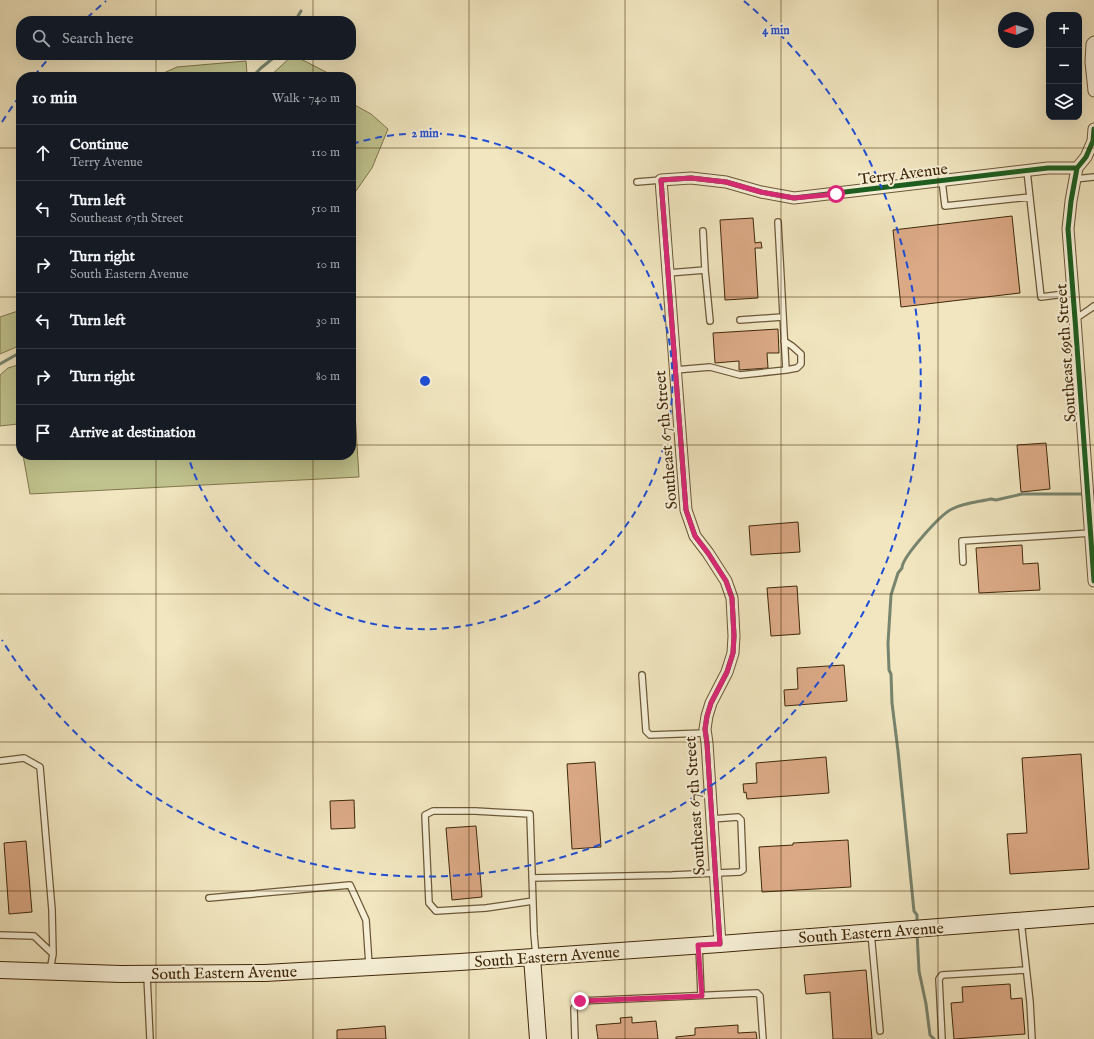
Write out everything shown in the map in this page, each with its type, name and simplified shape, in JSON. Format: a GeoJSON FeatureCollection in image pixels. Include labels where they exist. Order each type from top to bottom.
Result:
{"type":"FeatureCollection","features":[{"type":"Feature","properties":{"kind":"main road","name":"South Eastern Avenue"},"geometry":{"type":"LineString","coordinates":[[0,970],[121,974],[264,973],[534,957],[1094,916]]}},
{"type":"Feature","properties":{"kind":"main road"},"geometry":{"type":"LineString","coordinates":[[534,957],[538,1039]]}},
{"type":"Feature","properties":{"kind":"street"},"geometry":{"type":"LineString","coordinates":[[1094,42],[1092,44],[1091,62],[1094,92]]}},
{"type":"Feature","properties":{"kind":"street","name":"Southeast 69th Street"},"geometry":{"type":"LineString","coordinates":[[1094,129],[1093,141],[1086,157],[1076,173],[1068,229],[1092,528],[1094,581]]}},
{"type":"Feature","properties":{"kind":"street","name":"Terry Avenue"},"geometry":{"type":"LineString","coordinates":[[661,180],[691,178],[726,182],[761,192],[794,198],[1048,168],[1076,173]]}},
{"type":"Feature","properties":{"kind":"street","name":"Southeast 67th Street"},"geometry":{"type":"LineString","coordinates":[[661,180],[686,510],[695,536],[726,581],[732,598],[734,636],[733,653],[727,672],[711,703],[705,729],[720,944]]}},
{"type":"Feature","properties":{"kind":"lane"},"geometry":{"type":"LineString","coordinates":[[1027,171],[1041,296],[1074,293]]}},
{"type":"Feature","properties":{"kind":"lane"},"geometry":{"type":"LineString","coordinates":[[1076,173],[1094,177]]}},
{"type":"Feature","properties":{"kind":"lane"},"geometry":{"type":"LineString","coordinates":[[637,182],[661,180]]}},
{"type":"Feature","properties":{"kind":"lane"},"geometry":{"type":"LineString","coordinates":[[942,181],[945,206],[1030,197]]}},
{"type":"Feature","properties":{"kind":"lane"},"geometry":{"type":"LineString","coordinates":[[778,222],[786,370]]}},
{"type":"Feature","properties":{"kind":"lane"},"geometry":{"type":"LineString","coordinates":[[703,231],[710,321]]}},
{"type":"Feature","properties":{"kind":"lane"},"geometry":{"type":"LineString","coordinates":[[668,273],[705,270]]}},
{"type":"Feature","properties":{"kind":"lane"},"geometry":{"type":"LineString","coordinates":[[1076,319],[1094,306]]}},
{"type":"Feature","properties":{"kind":"lane"},"geometry":{"type":"LineString","coordinates":[[740,320],[782,317]]}},
{"type":"Feature","properties":{"kind":"lane"},"geometry":{"type":"LineString","coordinates":[[675,370],[710,367],[740,374],[797,368],[801,364],[802,354],[784,341]]}},
{"type":"Feature","properties":{"kind":"lane"},"geometry":{"type":"LineString","coordinates":[[963,562],[962,541],[1092,528]]}},
{"type":"Feature","properties":{"kind":"lane"},"geometry":{"type":"LineString","coordinates":[[642,675],[646,732],[650,735],[705,733]]}},
{"type":"Feature","properties":{"kind":"lane"},"geometry":{"type":"LineString","coordinates":[[0,761],[24,758],[40,766],[52,910],[53,954],[50,971]]}},
{"type":"Feature","properties":{"kind":"lane"},"geometry":{"type":"LineString","coordinates":[[533,901],[486,908],[436,912],[429,903],[425,815],[433,811],[475,811],[530,814],[533,901],[534,957]]}},
{"type":"Feature","properties":{"kind":"lane"},"geometry":{"type":"LineString","coordinates":[[532,878],[715,874],[740,872],[743,870],[741,820],[738,817],[712,819]]}},
{"type":"Feature","properties":{"kind":"lane"},"geometry":{"type":"LineString","coordinates":[[209,898],[350,885],[366,920],[369,967]]}},
{"type":"Feature","properties":{"kind":"lane"},"geometry":{"type":"LineString","coordinates":[[1021,921],[1032,1039]]}},
{"type":"Feature","properties":{"kind":"lane"},"geometry":{"type":"LineString","coordinates":[[871,932],[880,1031]]}},
{"type":"Feature","properties":{"kind":"lane"},"geometry":{"type":"LineString","coordinates":[[0,935],[34,936],[53,954]]}},
{"type":"Feature","properties":{"kind":"lane"},"geometry":{"type":"LineString","coordinates":[[698,945],[702,996]]}},
{"type":"Feature","properties":{"kind":"lane"},"geometry":{"type":"LineString","coordinates":[[942,1039],[939,979],[942,975],[1026,970]]}},
{"type":"Feature","properties":{"kind":"lane"},"geometry":{"type":"LineString","coordinates":[[147,974],[150,1039]]}},
{"type":"Feature","properties":{"kind":"lane"},"geometry":{"type":"LineString","coordinates":[[575,1039],[574,1008],[580,1001],[757,993],[760,996],[763,1039]]}},
{"type":"Feature","properties":{"kind":"green space"},"geometry":{"type":"Polygon","coordinates":[[[288,60],[303,60],[326,72],[274,72],[288,60]]]}},
{"type":"Feature","properties":{"kind":"green space"},"geometry":{"type":"Polygon","coordinates":[[[246,61],[247,72],[166,72],[177,67],[246,61]]]}},
{"type":"Feature","properties":{"kind":"green space"},"geometry":{"type":"Polygon","coordinates":[[[356,106],[371,114],[388,129],[372,168],[356,191],[356,106]]]}},
{"type":"Feature","properties":{"kind":"green space"},"geometry":{"type":"Polygon","coordinates":[[[16,312],[16,347],[0,354],[0,317],[16,312]]]}},
{"type":"Feature","properties":{"kind":"green space"},"geometry":{"type":"Polygon","coordinates":[[[16,366],[16,424],[0,426],[0,375],[8,368],[16,366]]]}},
{"type":"Feature","properties":{"kind":"green space"},"geometry":{"type":"Polygon","coordinates":[[[356,429],[359,477],[30,494],[24,460],[356,460],[356,429]]]}},
{"type":"Feature","properties":{"kind":"building"},"geometry":{"type":"Polygon","coordinates":[[[1012,216],[1020,293],[901,307],[893,230],[1012,216]]]}},
{"type":"Feature","properties":{"kind":"building"},"geometry":{"type":"Polygon","coordinates":[[[753,218],[755,243],[761,242],[762,248],[755,248],[758,298],[725,300],[720,220],[753,218]]]}},
{"type":"Feature","properties":{"kind":"building"},"geometry":{"type":"Polygon","coordinates":[[[778,329],[779,353],[767,353],[768,368],[739,370],[739,361],[715,363],[713,333],[778,329]]]}},
{"type":"Feature","properties":{"kind":"building"},"geometry":{"type":"Polygon","coordinates":[[[1046,443],[1050,489],[1021,492],[1017,445],[1046,443]]]}},
{"type":"Feature","properties":{"kind":"building"},"geometry":{"type":"Polygon","coordinates":[[[798,522],[800,552],[751,555],[749,526],[798,522]]]}},
{"type":"Feature","properties":{"kind":"building"},"geometry":{"type":"Polygon","coordinates":[[[1022,545],[1023,564],[1038,563],[1040,590],[979,593],[976,548],[1022,545]]]}},
{"type":"Feature","properties":{"kind":"building"},"geometry":{"type":"Polygon","coordinates":[[[797,586],[800,634],[771,636],[767,588],[797,586]]]}},
{"type":"Feature","properties":{"kind":"building"},"geometry":{"type":"Polygon","coordinates":[[[844,665],[847,701],[785,706],[784,690],[798,689],[797,668],[844,665]]]}},
{"type":"Feature","properties":{"kind":"building"},"geometry":{"type":"Polygon","coordinates":[[[1081,754],[1089,869],[1010,874],[1007,834],[1027,833],[1022,758],[1081,754]]]}},
{"type":"Feature","properties":{"kind":"building"},"geometry":{"type":"Polygon","coordinates":[[[826,757],[829,793],[747,799],[746,792],[744,793],[743,784],[757,783],[756,763],[826,757]]]}},
{"type":"Feature","properties":{"kind":"building"},"geometry":{"type":"Polygon","coordinates":[[[595,762],[601,847],[572,849],[567,764],[595,762]]]}},
{"type":"Feature","properties":{"kind":"building"},"geometry":{"type":"Polygon","coordinates":[[[354,800],[355,828],[331,829],[330,801],[354,800]]]}},
{"type":"Feature","properties":{"kind":"building"},"geometry":{"type":"Polygon","coordinates":[[[476,826],[482,897],[452,900],[446,828],[476,826]]]}},
{"type":"Feature","properties":{"kind":"building"},"geometry":{"type":"Polygon","coordinates":[[[848,840],[851,887],[762,892],[759,847],[793,845],[793,843],[848,840]]]}},
{"type":"Feature","properties":{"kind":"building"},"geometry":{"type":"Polygon","coordinates":[[[26,841],[32,912],[9,914],[4,843],[26,841]]]}},
{"type":"Feature","properties":{"kind":"building"},"geometry":{"type":"Polygon","coordinates":[[[866,970],[872,1039],[833,1039],[830,992],[806,994],[804,975],[866,970]]]}},
{"type":"Feature","properties":{"kind":"building"},"geometry":{"type":"Polygon","coordinates":[[[1010,984],[1011,999],[1022,998],[1025,1034],[954,1039],[951,1003],[963,1002],[962,987],[1010,984]]]}},
{"type":"Feature","properties":{"kind":"building"},"geometry":{"type":"Polygon","coordinates":[[[632,1017],[632,1023],[656,1021],[658,1039],[598,1039],[596,1025],[621,1023],[620,1018],[632,1017]]]}},
{"type":"Feature","properties":{"kind":"building"},"geometry":{"type":"Polygon","coordinates":[[[738,1025],[738,1033],[756,1032],[757,1039],[676,1039],[676,1037],[695,1035],[695,1028],[738,1025]]]}},
{"type":"Feature","properties":{"kind":"building"},"geometry":{"type":"Polygon","coordinates":[[[385,1026],[386,1039],[337,1039],[337,1030],[385,1026]]]}},
{"type":"Feature","properties":{"kind":"waterway"},"geometry":{"type":"LineString","coordinates":[[298,16],[301,11]]}},
{"type":"Feature","properties":{"kind":"waterway"},"geometry":{"type":"LineString","coordinates":[[257,72],[271,60]]}},
{"type":"Feature","properties":{"kind":"waterway"},"geometry":{"type":"LineString","coordinates":[[0,364],[16,355]]}},
{"type":"Feature","properties":{"kind":"waterway"},"geometry":{"type":"LineString","coordinates":[[917,923],[917,915],[914,911],[892,703],[891,674],[889,670],[888,643],[891,595],[898,573],[908,555],[923,536],[940,519],[956,507],[1022,494],[1094,494]]}},
{"type":"Feature","properties":{"kind":"waterway"},"geometry":{"type":"LineString","coordinates":[[917,933],[919,971],[926,1004],[930,1035],[934,1039]]}},
{"type":"Feature","properties":{"kind":"cycle path"},"geometry":{"type":"LineString","coordinates":[[1094,129],[1093,141],[1086,157],[1077,168],[1068,229],[1094,581]]}},
{"type":"Feature","properties":{"kind":"cycle path"},"geometry":{"type":"LineString","coordinates":[[720,944],[705,729],[711,703],[727,672],[733,653],[734,636],[732,598],[726,581],[695,536],[686,510],[661,180],[691,178],[726,182],[761,192],[794,198],[1048,168],[1077,168]]}},
{"type":"Feature","properties":{"kind":"route"},"geometry":{"type":"LineString","coordinates":[[580,1001],[702,996],[698,945],[720,944],[705,729],[711,703],[727,672],[733,653],[734,636],[732,598],[726,581],[695,536],[686,510],[661,180],[691,178],[726,182],[761,192],[794,198],[836,194]]}}]}
